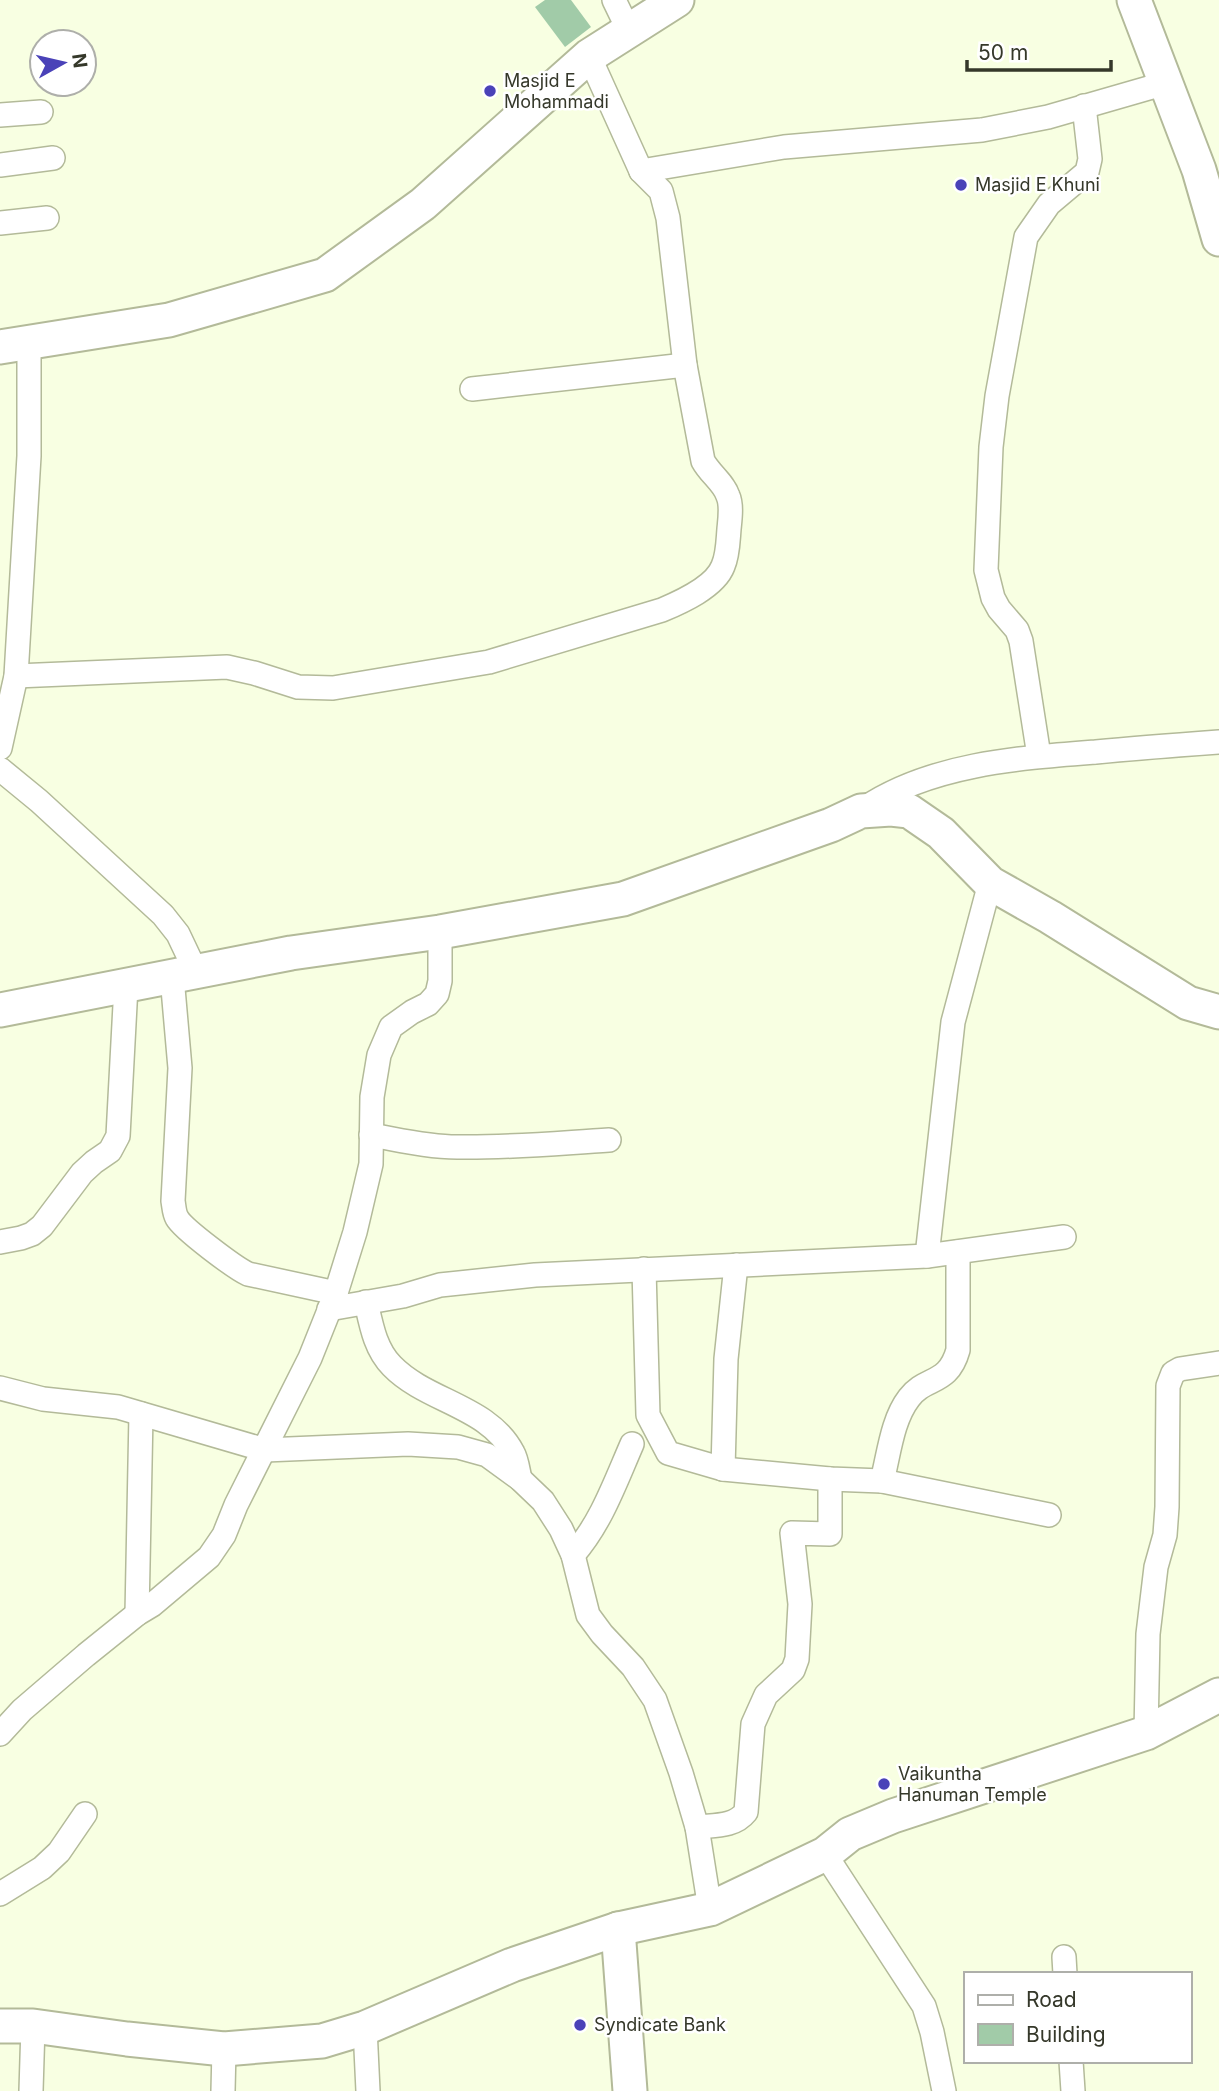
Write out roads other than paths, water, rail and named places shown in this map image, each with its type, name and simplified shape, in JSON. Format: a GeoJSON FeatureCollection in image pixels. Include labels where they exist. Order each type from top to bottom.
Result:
{"type":"FeatureCollection","features":[{"type":"Feature","properties":{"kind":"street"},"geometry":{"type":"LineString","coordinates":[[614,0],[629,31]]}},
{"type":"Feature","properties":{"kind":"street"},"geometry":{"type":"LineString","coordinates":[[0,748],[16,676],[29,456],[15,345],[169,320],[325,275],[423,204],[589,56],[677,0]]}},
{"type":"Feature","properties":{"kind":"street"},"geometry":{"type":"LineString","coordinates":[[1134,0],[1199,170],[1219,239]]}},
{"type":"Feature","properties":{"kind":"street"},"geometry":{"type":"LineString","coordinates":[[16,676],[227,667],[298,687],[333,688],[489,662],[662,610],[688,599],[723,569],[730,518],[729,497],[703,461],[685,365],[668,218],[661,191],[641,172],[589,56]]}},
{"type":"Feature","properties":{"kind":"street"},"geometry":{"type":"LineString","coordinates":[[641,172],[784,147],[982,130],[1048,117],[1166,83]]}},
{"type":"Feature","properties":{"kind":"street"},"geometry":{"type":"LineString","coordinates":[[1039,757],[1021,641],[1017,630],[993,598],[986,570],[990,447],[1026,237],[1049,204],[1087,172],[1090,159],[1084,106]]}},
{"type":"Feature","properties":{"kind":"street"},"geometry":{"type":"LineString","coordinates":[[0,115],[41,111]]}},
{"type":"Feature","properties":{"kind":"street"},"geometry":{"type":"LineString","coordinates":[[0,166],[53,158]]}},
{"type":"Feature","properties":{"kind":"street"},"geometry":{"type":"LineString","coordinates":[[0,223],[47,218]]}},
{"type":"Feature","properties":{"kind":"street"},"geometry":{"type":"LineString","coordinates":[[472,388],[685,365]]}},
{"type":"Feature","properties":{"kind":"street"},"geometry":{"type":"LineString","coordinates":[[0,1010],[291,953],[440,932],[623,899],[831,825],[913,782],[975,766],[1039,757],[1219,742]]}},
{"type":"Feature","properties":{"kind":"street"},"geometry":{"type":"LineString","coordinates":[[0,769],[39,801],[163,915],[178,934],[184,975],[173,1201],[176,1217],[186,1229],[235,1268],[248,1274],[333,1301],[366,1302],[403,1296],[440,1285],[535,1275],[927,1256],[1064,1237]]}},
{"type":"Feature","properties":{"kind":"street"},"geometry":{"type":"LineString","coordinates":[[861,811],[909,811],[941,833],[990,883],[1188,1003],[1219,1012]]}},
{"type":"Feature","properties":{"kind":"street"},"geometry":{"type":"LineString","coordinates":[[927,1256],[953,1022],[990,883]]}},
{"type":"Feature","properties":{"kind":"street"},"geometry":{"type":"LineString","coordinates":[[0,1734],[22,1710],[136,1614],[152,1605],[209,1557],[224,1535],[236,1505],[310,1357],[333,1301],[355,1232],[371,1164],[372,1097],[379,1055],[391,1027],[428,1004],[437,994],[440,981],[440,932]]}},
{"type":"Feature","properties":{"kind":"street"},"geometry":{"type":"LineString","coordinates":[[0,1242],[32,1234],[42,1226],[82,1173],[110,1151],[118,1136],[125,986]]}},
{"type":"Feature","properties":{"kind":"street"},"geometry":{"type":"LineString","coordinates":[[372,1135],[418,1144],[456,1147],[609,1140]]}},
{"type":"Feature","properties":{"kind":"street"},"geometry":{"type":"LineString","coordinates":[[882,1481],[900,1411],[911,1395],[945,1374],[954,1363],[958,1350],[957,1252]]}},
{"type":"Feature","properties":{"kind":"street"},"geometry":{"type":"LineString","coordinates":[[723,1469],[726,1359],[736,1265]]}},
{"type":"Feature","properties":{"kind":"street"},"geometry":{"type":"LineString","coordinates":[[644,1269],[648,1415],[668,1452],[723,1469],[882,1481],[1049,1515]]}},
{"type":"Feature","properties":{"kind":"street"},"geometry":{"type":"LineString","coordinates":[[366,1302],[374,1337],[391,1365],[421,1389],[470,1413],[495,1429],[513,1454],[520,1479]]}},
{"type":"Feature","properties":{"kind":"street"},"geometry":{"type":"LineString","coordinates":[[1146,1733],[1147,1634],[1156,1567],[1165,1535],[1168,1386],[1173,1373],[1180,1369],[1219,1363]]}},
{"type":"Feature","properties":{"kind":"street"},"geometry":{"type":"LineString","coordinates":[[0,1388],[44,1399],[118,1407],[265,1450],[408,1444],[458,1447],[487,1455],[520,1479],[543,1501],[562,1529],[573,1555],[588,1615],[632,1667],[655,1700],[697,1827],[710,1909]]}},
{"type":"Feature","properties":{"kind":"street"},"geometry":{"type":"LineString","coordinates":[[136,1614],[141,1414]]}},
{"type":"Feature","properties":{"kind":"street"},"geometry":{"type":"LineString","coordinates":[[573,1555],[599,1520],[632,1444]]}},
{"type":"Feature","properties":{"kind":"street"},"geometry":{"type":"LineString","coordinates":[[697,1827],[733,1823],[746,1812],[753,1724],[766,1695],[793,1670],[797,1659],[800,1604],[792,1533],[830,1534],[830,1479]]}},
{"type":"Feature","properties":{"kind":"street"},"geometry":{"type":"LineString","coordinates":[[0,2026],[33,2026],[224,2049],[322,2041],[365,2028],[512,1965],[618,1929],[710,1909],[825,1854],[850,1834],[893,1816],[1146,1733],[1219,1695]]}},
{"type":"Feature","properties":{"kind":"street"},"geometry":{"type":"LineString","coordinates":[[0,1894],[42,1868],[59,1852],[85,1814]]}},
{"type":"Feature","properties":{"kind":"street"},"geometry":{"type":"LineString","coordinates":[[825,1854],[924,2006],[944,2091]]}},
{"type":"Feature","properties":{"kind":"street"},"geometry":{"type":"LineString","coordinates":[[618,1929],[630,2091]]}},
{"type":"Feature","properties":{"kind":"street"},"geometry":{"type":"LineString","coordinates":[[31,2091],[33,2026]]}},
{"type":"Feature","properties":{"kind":"street"},"geometry":{"type":"LineString","coordinates":[[365,2028],[368,2091]]}},
{"type":"Feature","properties":{"kind":"street"},"geometry":{"type":"LineString","coordinates":[[223,2091],[224,2049]]}},
{"type":"Feature","properties":{"kind":"street"},"geometry":{"type":"LineString","coordinates":[[1071,2063],[1073,2091]]}},
{"type":"Feature","properties":{"kind":"place","name":"Masjid E Mohammadi"},"geometry":{"type":"Point","coordinates":[490,91]}},
{"type":"Feature","properties":{"kind":"place","name":"Masjid E Khuni"},"geometry":{"type":"Point","coordinates":[961,185]}},
{"type":"Feature","properties":{"kind":"place","name":"Vaikuntha Hanuman Temple"},"geometry":{"type":"Point","coordinates":[884,1784]}},
{"type":"Feature","properties":{"kind":"place","name":"Syndicate Bank"},"geometry":{"type":"Point","coordinates":[580,2025]}}]}
